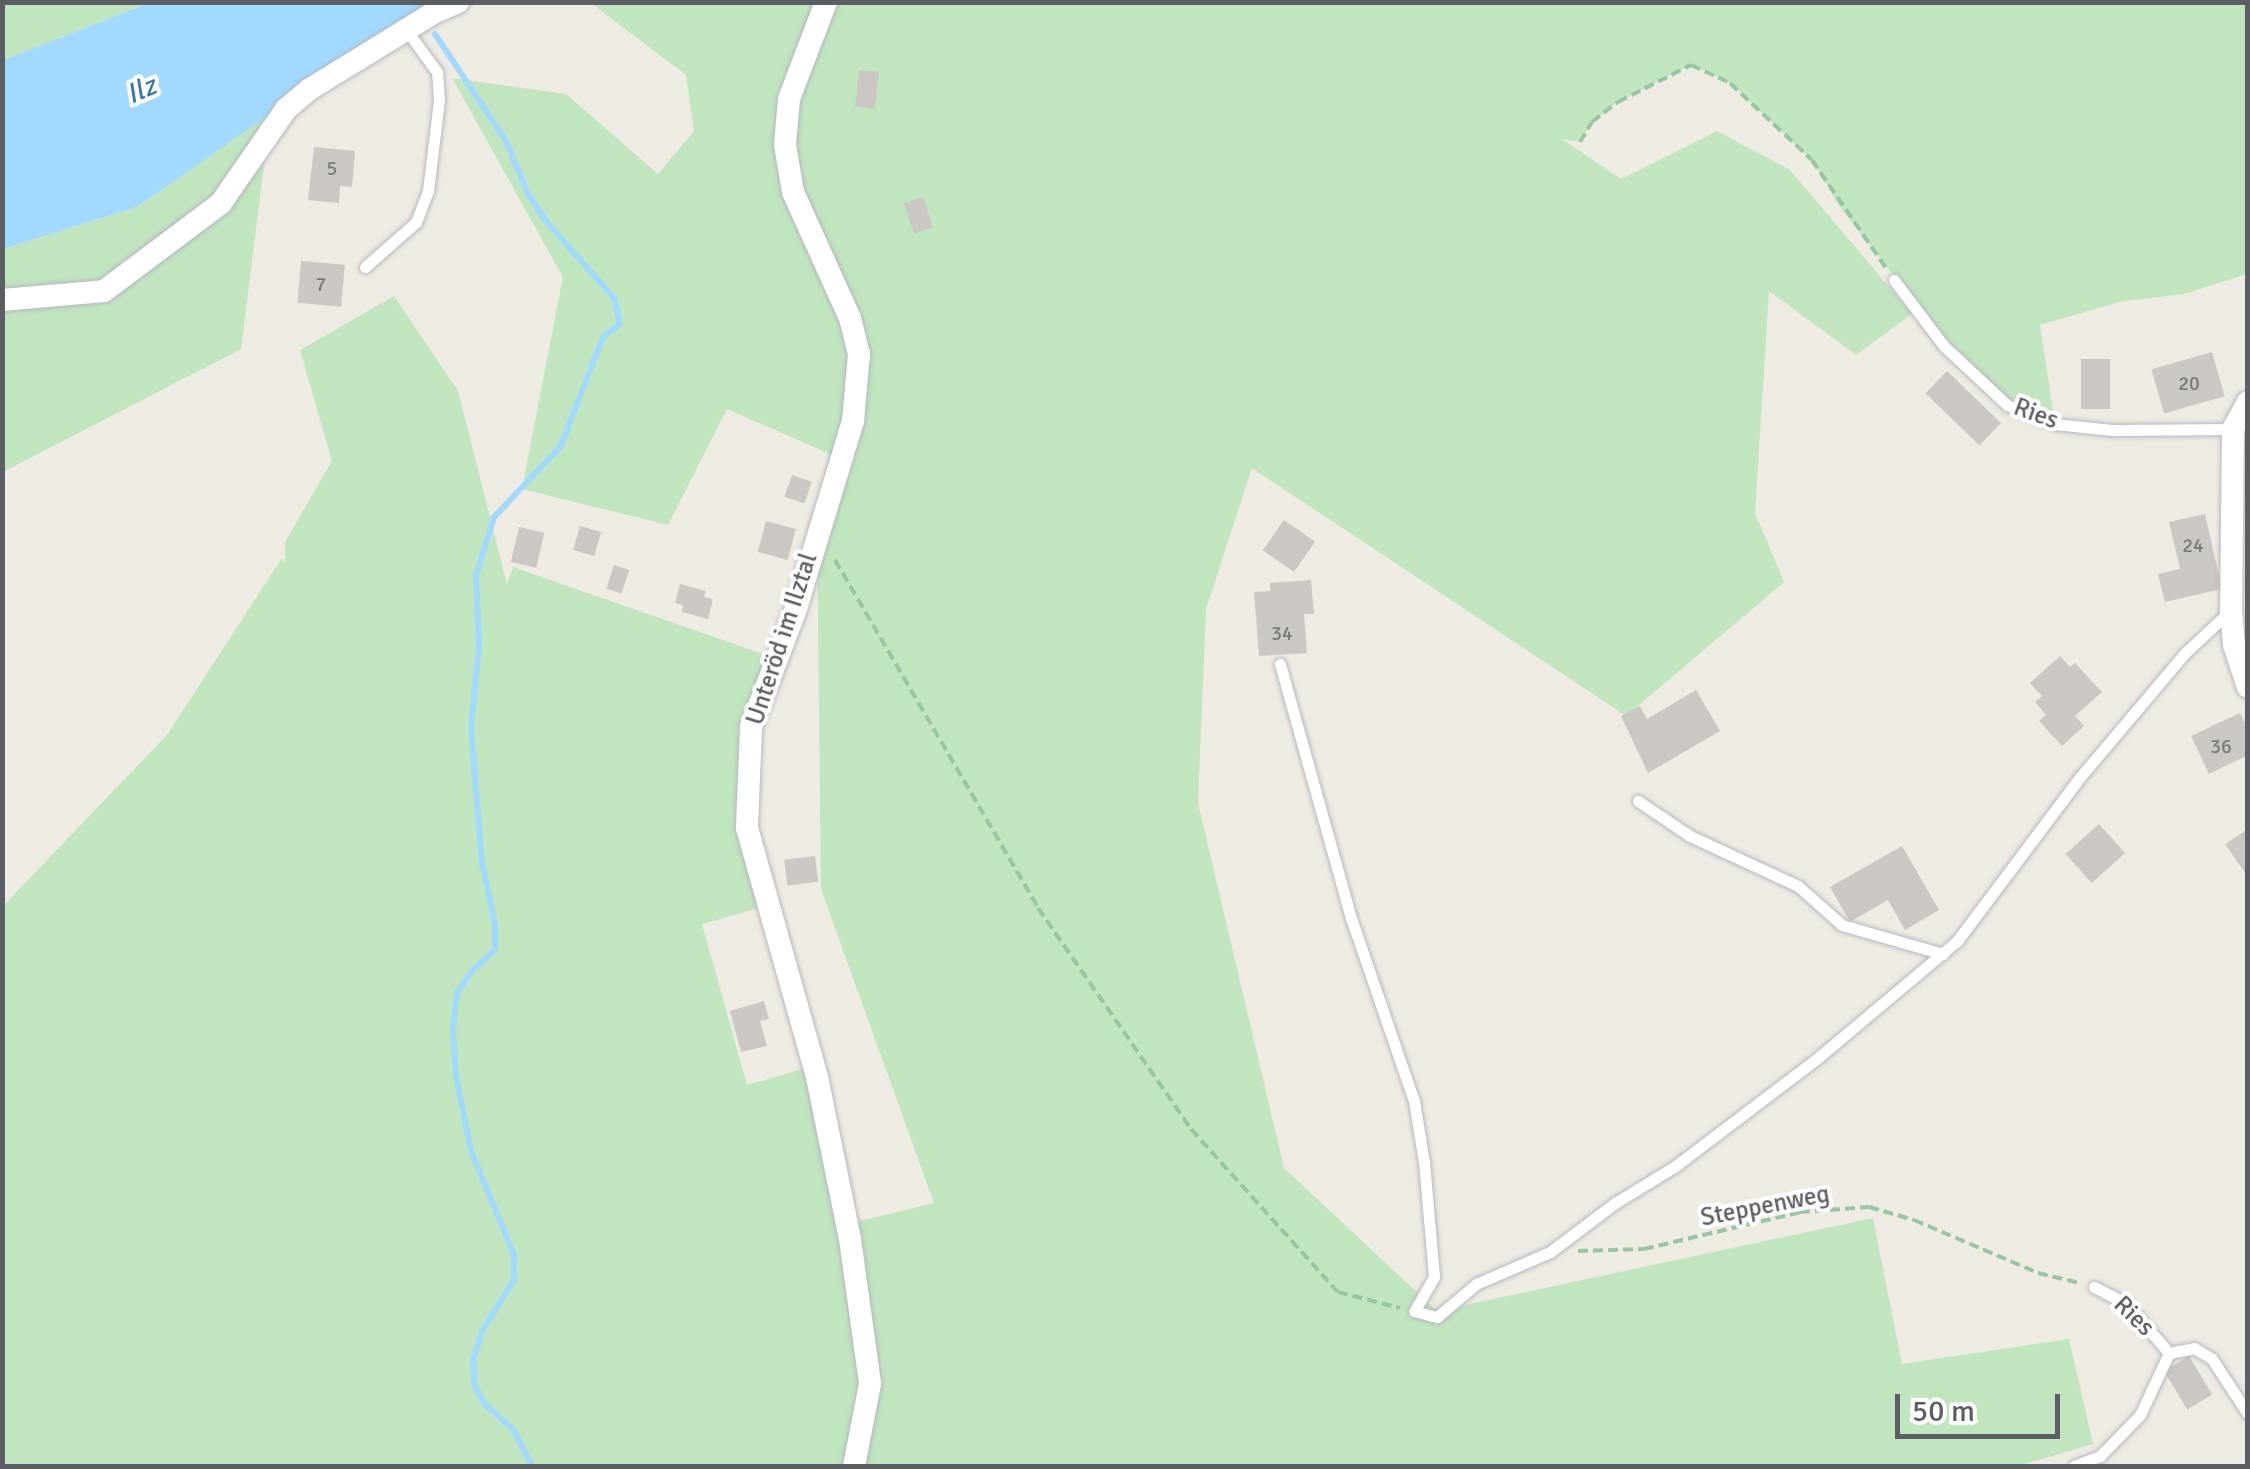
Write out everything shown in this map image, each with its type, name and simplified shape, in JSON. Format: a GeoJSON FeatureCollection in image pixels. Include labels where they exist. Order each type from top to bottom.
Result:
{"type":"FeatureCollection","features":[{"type":"Feature","properties":{"kind":"street"},"geometry":{"type":"LineString","coordinates":[[2,300],[104,292],[221,203],[286,109],[310,89],[458,2]]}},
{"type":"Feature","properties":{"kind":"street","name":"Unteröd im Ilztal"},"geometry":{"type":"LineString","coordinates":[[826,2],[789,99],[785,144],[793,192],[850,318],[859,354],[853,421],[796,609],[751,727],[747,828],[817,1076],[850,1239],[870,1384],[854,1466]]}},
{"type":"Feature","properties":{"kind":"street"},"geometry":{"type":"LineString","coordinates":[[2248,402],[2233,428],[2230,610],[2234,645],[2248,687]]}},
{"type":"Feature","properties":{"kind":"lane"},"geometry":{"type":"LineString","coordinates":[[365,267],[416,222],[428,191],[439,100],[437,72],[407,30]]}},
{"type":"Feature","properties":{"kind":"lane","name":"Ries"},"geometry":{"type":"LineString","coordinates":[[1894,280],[1944,346],[2008,405],[2054,424],[2112,430],[2233,428]]}},
{"type":"Feature","properties":{"kind":"lane"},"geometry":{"type":"LineString","coordinates":[[1280,664],[1351,918],[1414,1102],[1424,1162],[1434,1276],[1414,1311],[1437,1317],[1476,1284],[1550,1252],[1736,1121],[1942,954],[1982,913],[2081,776],[2185,654],[2230,610]]}},
{"type":"Feature","properties":{"kind":"lane"},"geometry":{"type":"LineString","coordinates":[[1638,800],[1690,836],[1798,886],[1842,926],[1942,954]]}},
{"type":"Feature","properties":{"kind":"lane","name":"Ries"},"geometry":{"type":"LineString","coordinates":[[2094,1287],[2126,1304],[2169,1353]]}},
{"type":"Feature","properties":{"kind":"lane","name":"Ries"},"geometry":{"type":"LineString","coordinates":[[2169,1353],[2194,1348],[2212,1359],[2248,1414]]}},
{"type":"Feature","properties":{"kind":"lane","name":"Ries"},"geometry":{"type":"LineString","coordinates":[[2074,1466],[2100,1456],[2140,1415],[2169,1353]]}},
{"type":"Feature","properties":{"kind":"path"},"geometry":{"type":"LineString","coordinates":[[1580,142],[1592,122],[1618,102],[1692,66],[1730,83],[1812,160],[1840,207],[1894,280]]}},
{"type":"Feature","properties":{"kind":"path"},"geometry":{"type":"LineString","coordinates":[[818,531],[1038,908],[1192,1129],[1338,1292],[1414,1311]]}},
{"type":"Feature","properties":{"kind":"path","name":"Steppenweg"},"geometry":{"type":"LineString","coordinates":[[1550,1252],[1644,1249],[1800,1212],[1870,1207],[1914,1220],[2038,1273],[2094,1287]]}},
{"type":"Feature","properties":{"kind":"green space"},"geometry":{"type":"Polygon","coordinates":[[[3,3],[149,3],[3,60],[3,3]]]}},
{"type":"Feature","properties":{"kind":"green space"},"geometry":{"type":"Polygon","coordinates":[[[591,3],[2247,3],[2247,274],[2184,294],[2119,302],[2040,325],[2055,424],[2007,405],[1974,379],[1840,207],[1812,160],[1730,83],[1691,65],[1618,102],[1592,122],[1580,142],[1562,139],[1621,179],[1717,131],[1790,170],[1912,314],[1856,355],[1769,291],[1755,513],[1784,582],[1626,716],[1252,468],[1206,609],[1198,803],[1284,1168],[1437,1311],[1873,1218],[1902,1364],[2069,1339],[2093,1444],[2018,1466],[3,1466],[2,907],[167,735],[282,558],[285,564],[285,542],[332,461],[300,350],[394,296],[458,391],[507,584],[513,567],[763,654],[767,678],[747,784],[766,906],[702,924],[747,1085],[809,1067],[856,1222],[934,1203],[821,889],[817,531],[811,527],[830,454],[727,409],[668,525],[522,489],[563,277],[452,78],[566,94],[658,174],[694,131],[686,75],[591,3]]]}},
{"type":"Feature","properties":{"kind":"green space"},"geometry":{"type":"Polygon","coordinates":[[[271,109],[241,349],[3,472],[3,249],[137,207],[271,109]]]}},
{"type":"Feature","properties":{"kind":"water","name":"Ilz"},"geometry":{"type":"Polygon","coordinates":[[[149,3],[429,3],[137,207],[3,249],[3,60],[149,3]]]}},
{"type":"Feature","properties":{"kind":"building"},"geometry":{"type":"Polygon","coordinates":[[[859,70],[879,72],[875,109],[855,107],[859,70]]]}},
{"type":"Feature","properties":{"kind":"building"},"geometry":{"type":"Polygon","coordinates":[[[314,147],[355,151],[352,187],[340,186],[339,203],[308,200],[314,147]]]}},
{"type":"Feature","properties":{"kind":"building"},"geometry":{"type":"Polygon","coordinates":[[[923,197],[933,227],[914,234],[904,203],[923,197]]]}},
{"type":"Feature","properties":{"kind":"building"},"geometry":{"type":"Polygon","coordinates":[[[301,261],[345,265],[341,307],[297,303],[301,261]]]}},
{"type":"Feature","properties":{"kind":"building"},"geometry":{"type":"Polygon","coordinates":[[[2212,352],[2225,396],[2164,414],[2151,369],[2212,352]]]}},
{"type":"Feature","properties":{"kind":"building"},"geometry":{"type":"Polygon","coordinates":[[[2081,359],[2110,359],[2110,409],[2081,409],[2081,359]]]}},
{"type":"Feature","properties":{"kind":"building"},"geometry":{"type":"Polygon","coordinates":[[[1947,371],[2001,423],[1979,445],[1925,393],[1947,371]]]}},
{"type":"Feature","properties":{"kind":"building"},"geometry":{"type":"Polygon","coordinates":[[[792,475],[812,482],[804,504],[785,497],[792,475]]]}},
{"type":"Feature","properties":{"kind":"building"},"geometry":{"type":"Polygon","coordinates":[[[2205,514],[2222,589],[2165,602],[2158,574],[2180,569],[2169,522],[2205,514]]]}},
{"type":"Feature","properties":{"kind":"building"},"geometry":{"type":"Polygon","coordinates":[[[1284,520],[1315,542],[1294,572],[1263,550],[1284,520]]]}},
{"type":"Feature","properties":{"kind":"building"},"geometry":{"type":"Polygon","coordinates":[[[766,521],[796,529],[788,560],[758,552],[766,521]]]}},
{"type":"Feature","properties":{"kind":"building"},"geometry":{"type":"Polygon","coordinates":[[[580,526],[601,532],[594,556],[573,550],[580,526]]]}},
{"type":"Feature","properties":{"kind":"building"},"geometry":{"type":"Polygon","coordinates":[[[519,527],[544,533],[536,568],[511,562],[519,527]]]}},
{"type":"Feature","properties":{"kind":"building"},"geometry":{"type":"Polygon","coordinates":[[[614,565],[629,570],[621,594],[606,589],[614,565]]]}},
{"type":"Feature","properties":{"kind":"building"},"geometry":{"type":"Polygon","coordinates":[[[1311,580],[1314,614],[1304,614],[1307,653],[1259,656],[1254,592],[1270,591],[1270,583],[1311,580]]]}},
{"type":"Feature","properties":{"kind":"building"},"geometry":{"type":"Polygon","coordinates":[[[680,584],[706,591],[704,597],[713,599],[708,619],[682,612],[683,605],[675,603],[680,584]]]}},
{"type":"Feature","properties":{"kind":"building"},"geometry":{"type":"Polygon","coordinates":[[[2060,656],[2070,667],[2075,663],[2102,692],[2075,716],[2084,726],[2062,746],[2039,721],[2046,715],[2035,702],[2042,696],[2030,683],[2060,656]]]}},
{"type":"Feature","properties":{"kind":"building"},"geometry":{"type":"Polygon","coordinates":[[[1696,690],[1720,731],[1648,773],[1621,716],[1640,706],[1647,719],[1696,690]]]}},
{"type":"Feature","properties":{"kind":"building"},"geometry":{"type":"Polygon","coordinates":[[[2240,713],[2248,729],[2248,755],[2209,774],[2191,736],[2240,713]]]}},
{"type":"Feature","properties":{"kind":"building"},"geometry":{"type":"Polygon","coordinates":[[[2099,824],[2125,853],[2092,883],[2066,854],[2099,824]]]}},
{"type":"Feature","properties":{"kind":"building"},"geometry":{"type":"Polygon","coordinates":[[[2248,829],[2248,877],[2225,844],[2248,829]]]}},
{"type":"Feature","properties":{"kind":"building"},"geometry":{"type":"Polygon","coordinates":[[[1902,846],[1939,910],[1905,930],[1888,900],[1850,922],[1830,887],[1902,846]]]}},
{"type":"Feature","properties":{"kind":"building"},"geometry":{"type":"Polygon","coordinates":[[[815,856],[818,882],[787,886],[784,860],[815,856]]]}},
{"type":"Feature","properties":{"kind":"building"},"geometry":{"type":"Polygon","coordinates":[[[764,1001],[769,1019],[760,1021],[767,1046],[741,1052],[730,1011],[764,1001]]]}},
{"type":"Feature","properties":{"kind":"building"},"geometry":{"type":"Polygon","coordinates":[[[2189,1356],[2212,1395],[2187,1410],[2164,1371],[2189,1356]]]}},
{"type":"Feature","properties":{"kind":"waterway"},"geometry":{"type":"LineString","coordinates":[[435,34],[506,141],[527,192],[546,221],[614,298],[620,324],[603,337],[561,446],[494,517],[476,575],[479,646],[471,729],[482,863],[495,923],[495,950],[472,971],[457,993],[453,1031],[456,1076],[471,1151],[514,1255],[514,1280],[482,1331],[473,1360],[475,1387],[486,1405],[513,1429],[532,1466]]}}]}
